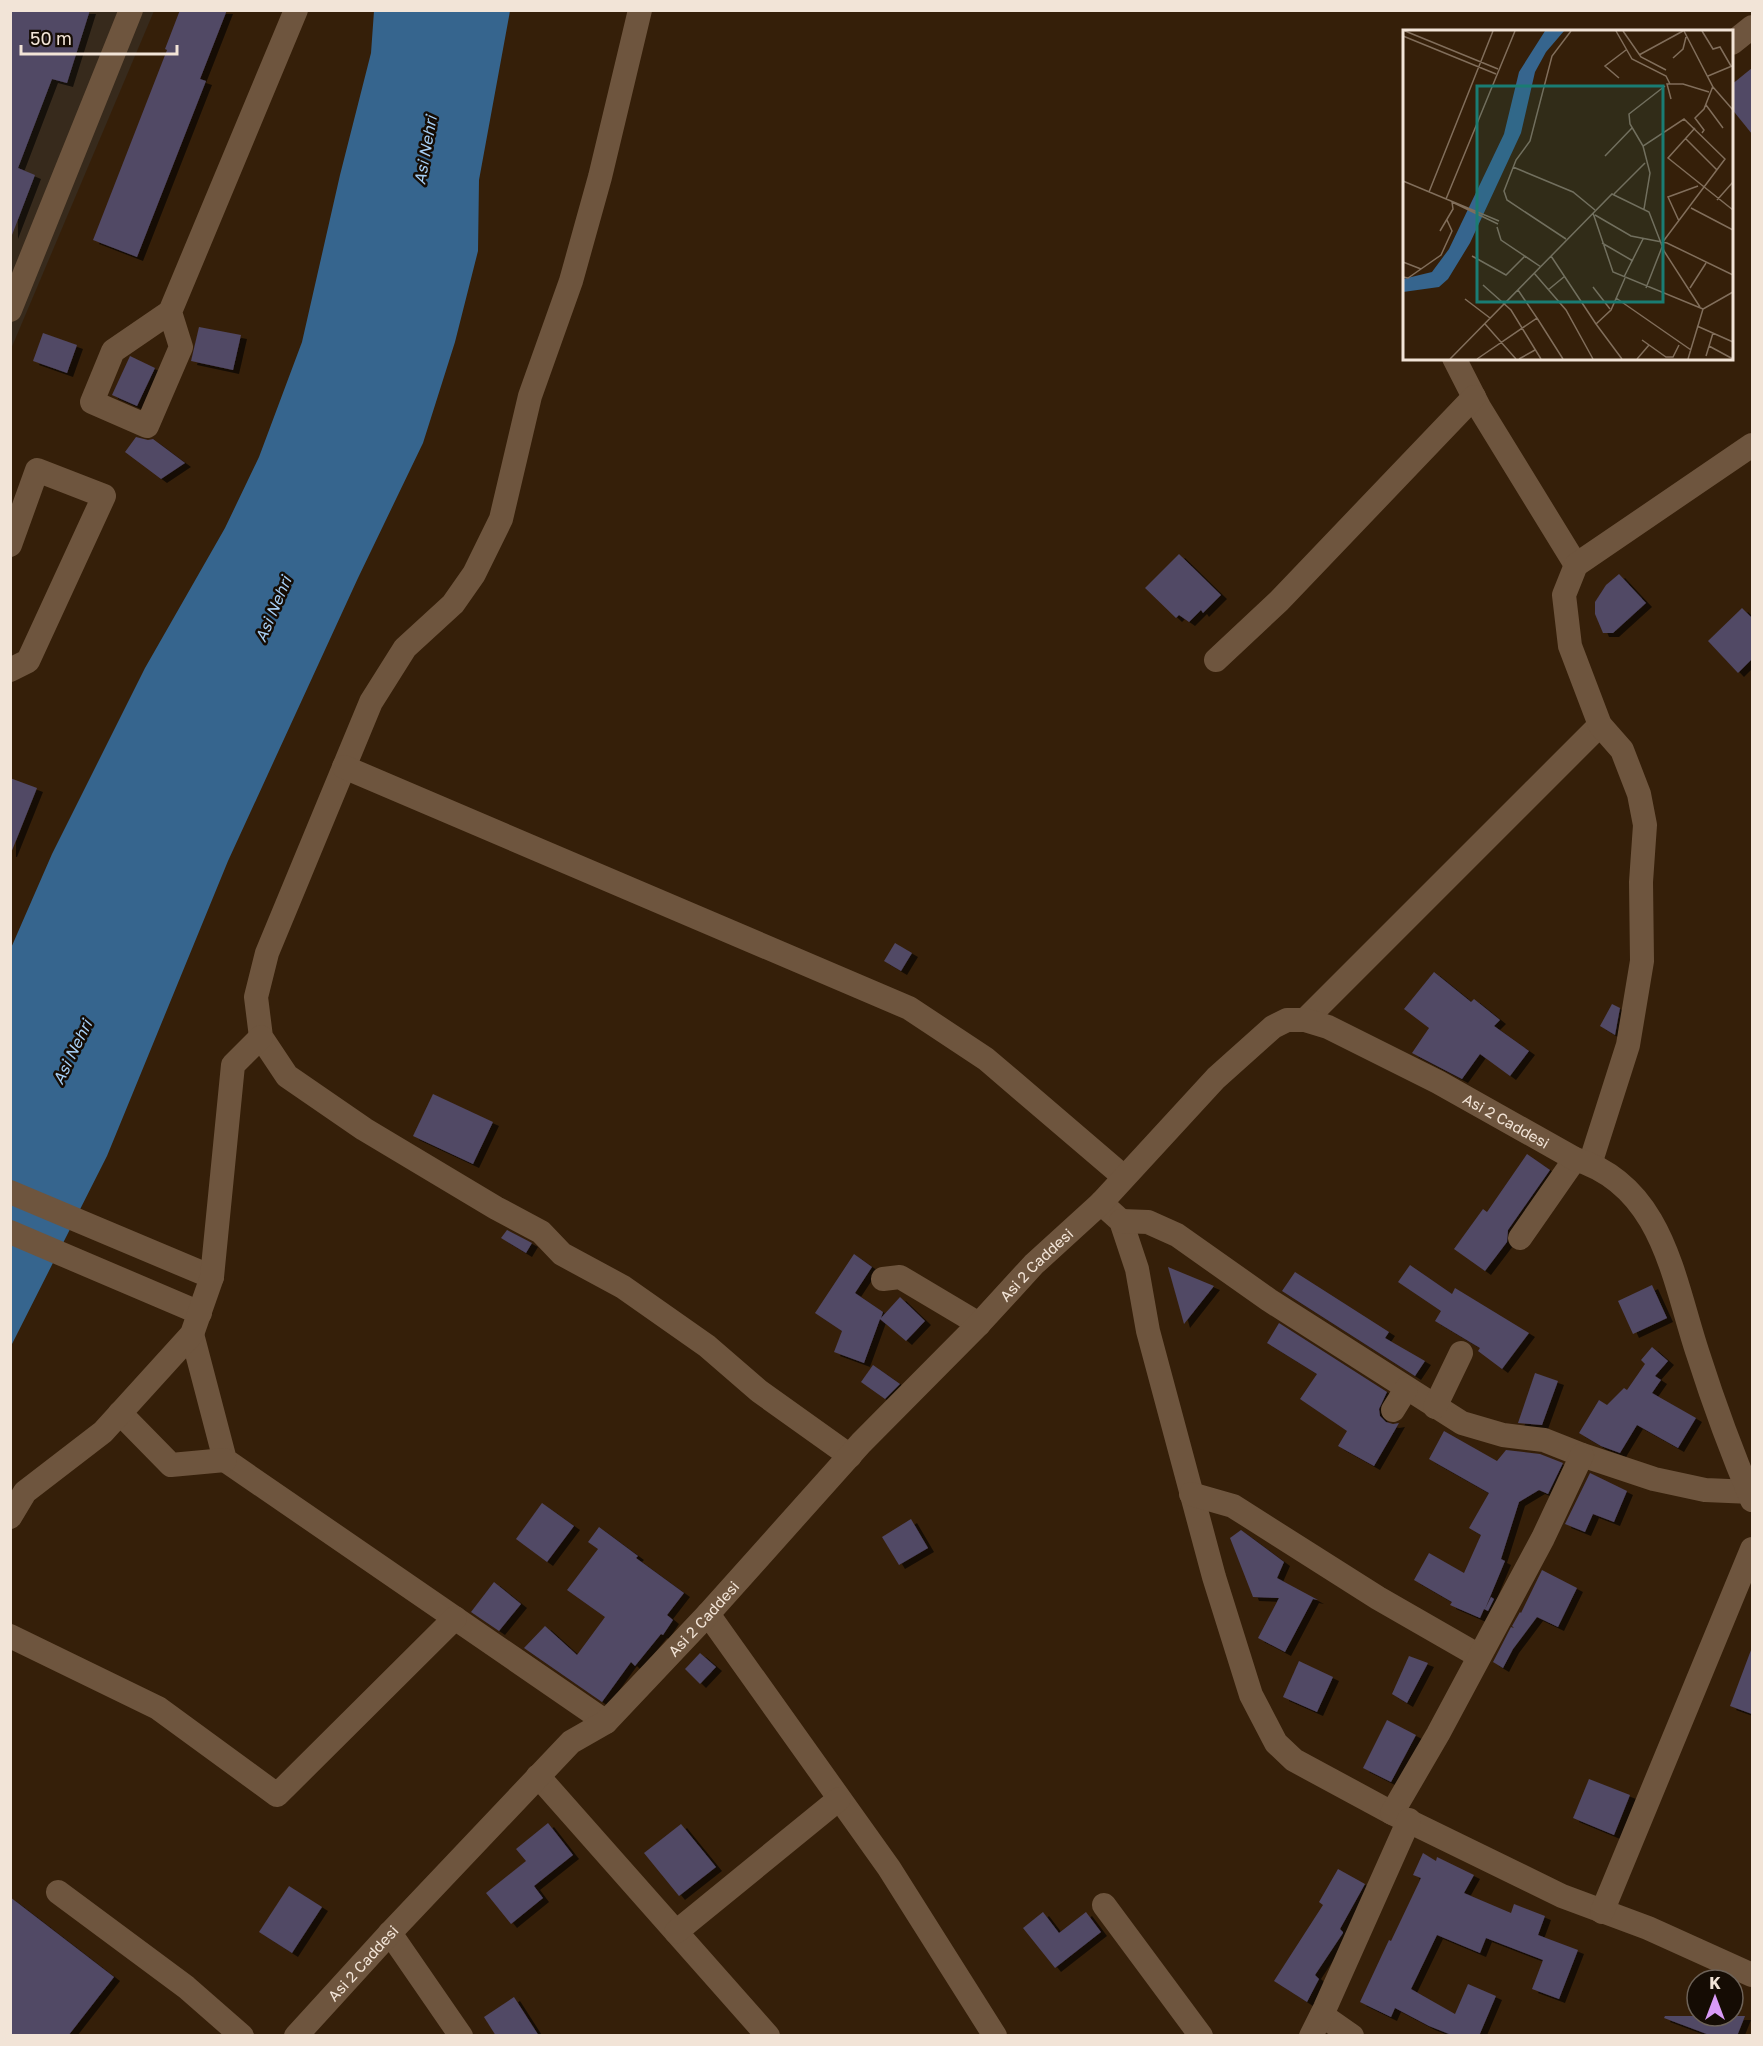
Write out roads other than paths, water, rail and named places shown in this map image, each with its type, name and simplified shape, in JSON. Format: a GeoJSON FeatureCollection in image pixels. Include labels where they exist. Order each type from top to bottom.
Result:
{"type":"FeatureCollection","features":[{"type":"Feature","properties":{"kind":"street"},"geometry":{"type":"LineString","coordinates":[[10,310],[15,284],[131,10]]}},
{"type":"Feature","properties":{"kind":"street"},"geometry":{"type":"LineString","coordinates":[[170,312],[181,347],[147,426],[92,402],[113,351],[170,312],[296,10]]}},
{"type":"Feature","properties":{"kind":"street"},"geometry":{"type":"LineString","coordinates":[[640,10],[600,177],[571,281],[530,396],[501,519],[474,574],[453,604],[405,648],[370,702],[267,953],[256,997],[261,1037],[287,1076],[364,1129],[496,1208],[541,1232],[562,1254],[623,1287],[707,1346],[759,1391],[850,1456]]}},
{"type":"Feature","properties":{"kind":"street"},"geometry":{"type":"LineString","coordinates":[[1733,41],[1752,27]]}},
{"type":"Feature","properties":{"kind":"street"},"geometry":{"type":"LineString","coordinates":[[1455,360],[1474,397],[1576,565]]}},
{"type":"Feature","properties":{"kind":"street"},"geometry":{"type":"LineString","coordinates":[[1216,660],[1280,601],[1474,397]]}},
{"type":"Feature","properties":{"kind":"street"},"geometry":{"type":"LineString","coordinates":[[1520,1238],[1582,1161],[1628,1045],[1642,961],[1641,882],[1645,825],[1639,794],[1622,750],[1600,726],[1570,646],[1564,595],[1576,565],[1752,445]]}},
{"type":"Feature","properties":{"kind":"street"},"geometry":{"type":"LineString","coordinates":[[10,545],[37,470],[104,496],[28,661],[10,670]]}},
{"type":"Feature","properties":{"kind":"street"},"geometry":{"type":"LineString","coordinates":[[1305,1020],[1600,726]]}},
{"type":"Feature","properties":{"kind":"street"},"geometry":{"type":"LineString","coordinates":[[344,766],[909,1008],[986,1059],[1124,1177]]}},
{"type":"Feature","properties":{"kind":"street","name":"Asi 2 Caddesi"},"geometry":{"type":"LineString","coordinates":[[296,2036],[571,1742],[606,1722],[708,1614],[850,1456],[979,1324],[1034,1264],[1101,1203],[1216,1078],[1273,1027],[1287,1020],[1305,1020],[1328,1027],[1438,1082],[1620,1181],[1635,1196],[1653,1224],[1673,1266],[1698,1354],[1752,1493]]}},
{"type":"Feature","properties":{"kind":"street"},"geometry":{"type":"LineString","coordinates":[[10,1517],[25,1492],[103,1432],[196,1324],[212,1277],[233,1065],[261,1037]]}},
{"type":"Feature","properties":{"kind":"street"},"geometry":{"type":"LineString","coordinates":[[10,1192],[212,1277]]}},
{"type":"Feature","properties":{"kind":"street"},"geometry":{"type":"LineString","coordinates":[[1101,1203],[1121,1221],[1137,1269],[1148,1331],[1214,1577],[1251,1695],[1276,1743],[1294,1760],[1562,1896],[1648,1928],[1752,1975]]}},
{"type":"Feature","properties":{"kind":"street"},"geometry":{"type":"LineString","coordinates":[[1121,1221],[1148,1222],[1177,1235],[1269,1300],[1462,1424],[1503,1435],[1544,1440],[1654,1479],[1705,1490],[1752,1493]]}},
{"type":"Feature","properties":{"kind":"street"},"geometry":{"type":"LineString","coordinates":[[10,1232],[196,1324]]}},
{"type":"Feature","properties":{"kind":"street"},"geometry":{"type":"LineString","coordinates":[[883,1279],[900,1277],[979,1324]]}},
{"type":"Feature","properties":{"kind":"street"},"geometry":{"type":"LineString","coordinates":[[196,1324],[225,1460]]}},
{"type":"Feature","properties":{"kind":"street"},"geometry":{"type":"LineString","coordinates":[[1435,1407],[1461,1353]]}},
{"type":"Feature","properties":{"kind":"street"},"geometry":{"type":"LineString","coordinates":[[1393,1410],[1406,1389]]}},
{"type":"Feature","properties":{"kind":"street"},"geometry":{"type":"LineString","coordinates":[[120,1413],[171,1465],[225,1460],[606,1722]]}},
{"type":"Feature","properties":{"kind":"street"},"geometry":{"type":"LineString","coordinates":[[1352,2036],[1316,2025],[1401,1816],[1438,1734],[1544,1538],[1581,1455]]}},
{"type":"Feature","properties":{"kind":"street"},"geometry":{"type":"LineString","coordinates":[[1191,1494],[1233,1506],[1378,1598],[1479,1656]]}},
{"type":"Feature","properties":{"kind":"street"},"geometry":{"type":"LineString","coordinates":[[1602,1912],[1752,1549]]}},
{"type":"Feature","properties":{"kind":"street"},"geometry":{"type":"LineString","coordinates":[[708,1614],[889,1868],[995,2036]]}},
{"type":"Feature","properties":{"kind":"street"},"geometry":{"type":"LineString","coordinates":[[10,1636],[158,1708],[277,1795],[455,1618]]}},
{"type":"Feature","properties":{"kind":"street"},"geometry":{"type":"LineString","coordinates":[[538,1776],[768,2036]]}},
{"type":"Feature","properties":{"kind":"street"},"geometry":{"type":"LineString","coordinates":[[676,1932],[838,1799]]}},
{"type":"Feature","properties":{"kind":"street"},"geometry":{"type":"LineString","coordinates":[[58,1892],[186,1987],[242,2036]]}},
{"type":"Feature","properties":{"kind":"street"},"geometry":{"type":"LineString","coordinates":[[1104,1905],[1201,2036]]}},
{"type":"Feature","properties":{"kind":"street"},"geometry":{"type":"LineString","coordinates":[[390,1933],[461,2036]]}},
{"type":"Feature","properties":{"kind":"water","name":"Asi Nehri"},"geometry":{"type":"Polygon","coordinates":[[[374,11],[510,11],[479,180],[478,251],[455,342],[423,443],[358,578],[228,861],[107,1156],[11,1346],[11,948],[52,854],[145,668],[225,528],[259,457],[302,342],[340,175],[371,53],[374,11]]]}}]}
